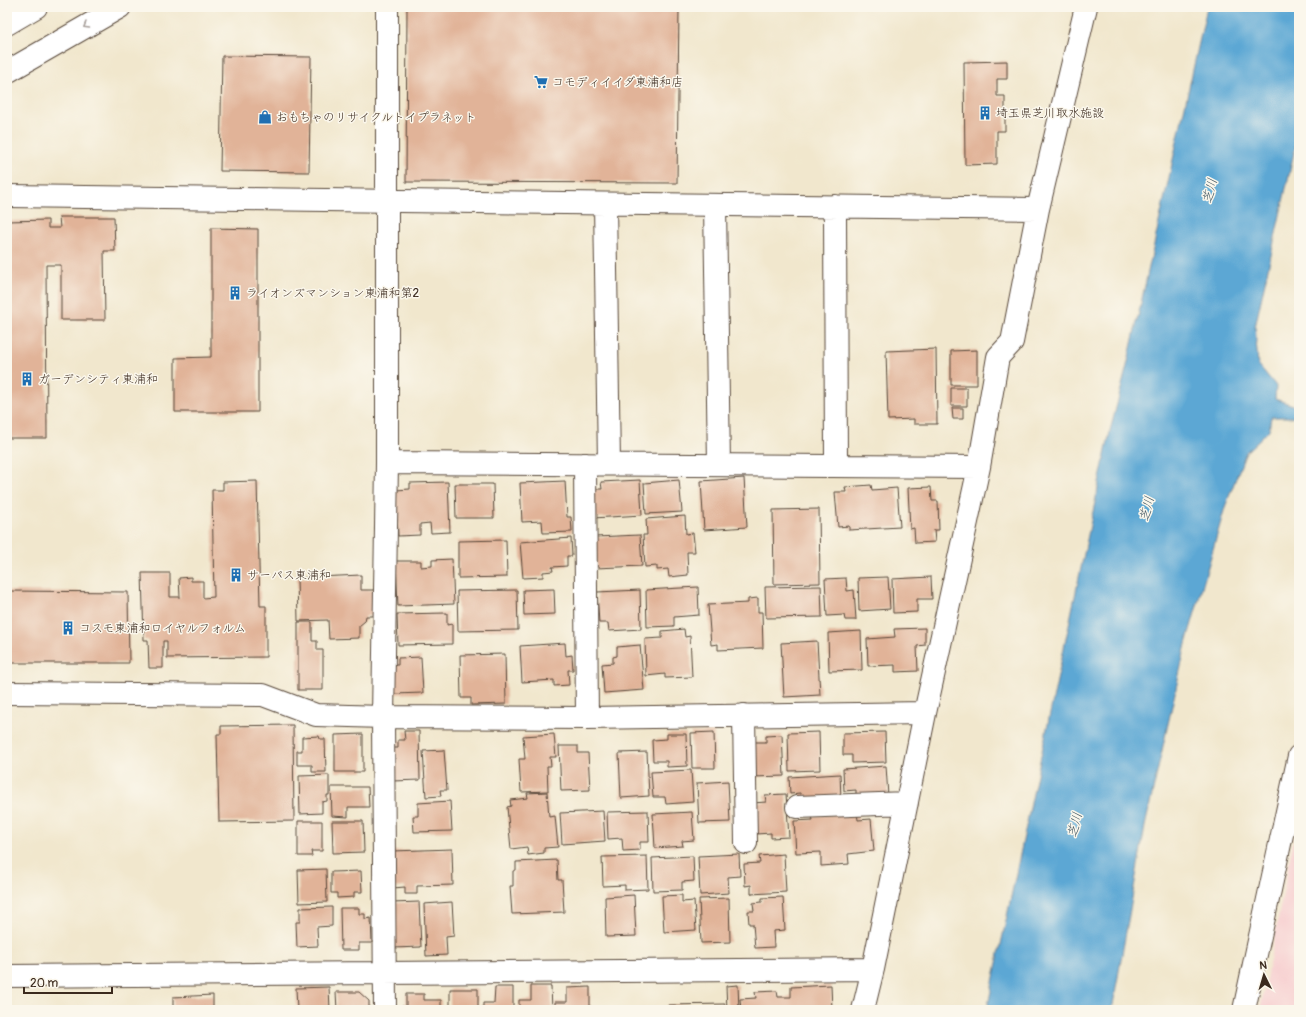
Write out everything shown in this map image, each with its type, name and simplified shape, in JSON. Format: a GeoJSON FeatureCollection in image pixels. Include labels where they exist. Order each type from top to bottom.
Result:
{"type":"FeatureCollection","features":[{"type":"Feature","properties":{"kind":"street"},"geometry":{"type":"LineString","coordinates":[[7,24],[36,7]]}},
{"type":"Feature","properties":{"kind":"street"},"geometry":{"type":"LineString","coordinates":[[7,72],[120,7]]}},
{"type":"Feature","properties":{"kind":"street"},"geometry":{"type":"LineString","coordinates":[[385,1010],[383,717],[387,463],[387,7]]}},
{"type":"Feature","properties":{"kind":"street"},"geometry":{"type":"LineString","coordinates":[[863,1010],[873,969],[925,713],[979,467],[998,358],[1012,342],[1038,209],[1086,7]]}},
{"type":"Feature","properties":{"kind":"street"},"geometry":{"type":"LineString","coordinates":[[7,196],[1038,209]]}},
{"type":"Feature","properties":{"kind":"street"},"geometry":{"type":"LineString","coordinates":[[605,204],[609,464]]}},
{"type":"Feature","properties":{"kind":"street"},"geometry":{"type":"LineString","coordinates":[[715,205],[719,465]]}},
{"type":"Feature","properties":{"kind":"street"},"geometry":{"type":"LineString","coordinates":[[835,206],[836,466]]}},
{"type":"Feature","properties":{"kind":"street"},"geometry":{"type":"LineString","coordinates":[[387,463],[979,467]]}},
{"type":"Feature","properties":{"kind":"street"},"geometry":{"type":"LineString","coordinates":[[584,464],[587,718]]}},
{"type":"Feature","properties":{"kind":"street"},"geometry":{"type":"LineString","coordinates":[[7,694],[263,695],[316,715],[383,717],[587,718],[925,713]]}},
{"type":"Feature","properties":{"kind":"street"},"geometry":{"type":"LineString","coordinates":[[744,715],[746,843]]}},
{"type":"Feature","properties":{"kind":"street"},"geometry":{"type":"LineString","coordinates":[[1244,1010],[1299,756]]}},
{"type":"Feature","properties":{"kind":"street"},"geometry":{"type":"LineString","coordinates":[[797,807],[907,803]]}},
{"type":"Feature","properties":{"kind":"street"},"geometry":{"type":"LineString","coordinates":[[7,976],[873,969]]}},
{"type":"Feature","properties":{"kind":"shaded area"},"geometry":{"type":"Polygon","coordinates":[[[1299,812],[1299,1010],[1260,1010],[1299,812]]]}},
{"type":"Feature","properties":{"kind":"water","name":"芝川"},"geometry":{"type":"Polygon","coordinates":[[[1207,7],[1299,7],[1299,130],[1255,327],[1258,364],[1276,386],[1275,399],[1299,407],[1297,417],[1271,417],[1269,430],[1246,452],[1225,507],[1186,644],[1145,826],[1112,1010],[987,1010],[1111,427],[1127,366],[1207,7]]]}},
{"type":"Feature","properties":{"kind":"building"},"geometry":{"type":"Polygon","coordinates":[[[407,7],[679,7],[677,183],[406,182],[407,7]]]}},
{"type":"Feature","properties":{"kind":"building"},"geometry":{"type":"Polygon","coordinates":[[[222,56],[311,57],[309,172],[220,171],[222,56]]]}},
{"type":"Feature","properties":{"kind":"building","name":"埼玉県芝川取水施設"},"geometry":{"type":"Polygon","coordinates":[[[1007,61],[1007,79],[997,79],[997,96],[1005,96],[1005,131],[997,131],[997,164],[965,165],[964,62],[1007,61]]]}},
{"type":"Feature","properties":{"kind":"building","name":"ガーデンシティ東浦和"},"geometry":{"type":"Polygon","coordinates":[[[59,217],[114,217],[115,251],[104,251],[105,320],[61,320],[61,265],[46,265],[47,438],[7,438],[7,221],[48,220],[48,228],[60,228],[59,217]]]}},
{"type":"Feature","properties":{"kind":"building","name":"ライオンズマンション東浦和第2"},"geometry":{"type":"Polygon","coordinates":[[[211,228],[258,229],[258,412],[175,412],[175,358],[211,357],[211,228]]]}},
{"type":"Feature","properties":{"kind":"building"},"geometry":{"type":"Polygon","coordinates":[[[936,349],[937,424],[914,424],[914,419],[888,420],[886,351],[936,349]]]}},
{"type":"Feature","properties":{"kind":"building"},"geometry":{"type":"Polygon","coordinates":[[[977,350],[977,385],[951,385],[951,351],[977,350]]]}},
{"type":"Feature","properties":{"kind":"building"},"geometry":{"type":"Polygon","coordinates":[[[951,388],[967,388],[967,406],[951,406],[951,388]]]}},
{"type":"Feature","properties":{"kind":"building"},"geometry":{"type":"Polygon","coordinates":[[[952,408],[963,408],[963,419],[953,419],[952,408]]]}},
{"type":"Feature","properties":{"kind":"building"},"geometry":{"type":"Polygon","coordinates":[[[744,478],[747,527],[704,530],[701,481],[744,478]]]}},
{"type":"Feature","properties":{"kind":"building"},"geometry":{"type":"Polygon","coordinates":[[[640,480],[642,515],[593,518],[591,489],[602,489],[601,482],[640,480]]]}},
{"type":"Feature","properties":{"kind":"building"},"geometry":{"type":"Polygon","coordinates":[[[679,480],[682,512],[646,514],[644,483],[679,480]]]}},
{"type":"Feature","properties":{"kind":"building","name":"サーパス東浦和"},"geometry":{"type":"Polygon","coordinates":[[[257,481],[260,606],[266,606],[266,657],[167,658],[167,641],[163,641],[163,668],[149,668],[148,640],[144,640],[142,573],[170,573],[170,597],[180,597],[179,578],[191,577],[191,581],[203,581],[203,598],[214,597],[212,490],[223,490],[223,482],[257,481]]]}},
{"type":"Feature","properties":{"kind":"building"},"geometry":{"type":"Polygon","coordinates":[[[565,481],[567,517],[571,517],[572,532],[543,533],[542,521],[522,522],[520,483],[565,481]]]}},
{"type":"Feature","properties":{"kind":"building"},"geometry":{"type":"Polygon","coordinates":[[[448,482],[450,532],[431,533],[430,523],[420,524],[420,535],[398,536],[396,490],[410,489],[410,483],[448,482]]]}},
{"type":"Feature","properties":{"kind":"building"},"geometry":{"type":"Polygon","coordinates":[[[455,484],[493,484],[494,518],[456,518],[455,484]]]}},
{"type":"Feature","properties":{"kind":"building"},"geometry":{"type":"Polygon","coordinates":[[[871,485],[872,490],[897,488],[900,527],[849,530],[849,526],[838,527],[835,492],[846,492],[845,487],[871,485]]]}},
{"type":"Feature","properties":{"kind":"building"},"geometry":{"type":"Polygon","coordinates":[[[931,487],[932,501],[938,501],[939,530],[934,530],[935,542],[915,543],[914,528],[910,529],[908,488],[931,487]]]}},
{"type":"Feature","properties":{"kind":"building"},"geometry":{"type":"Polygon","coordinates":[[[819,509],[820,583],[774,584],[773,510],[819,509]]]}},
{"type":"Feature","properties":{"kind":"building"},"geometry":{"type":"Polygon","coordinates":[[[685,516],[686,534],[693,533],[695,552],[687,552],[688,575],[669,577],[668,569],[657,570],[657,566],[645,567],[643,535],[647,535],[646,519],[685,516]]]}},
{"type":"Feature","properties":{"kind":"building"},"geometry":{"type":"Polygon","coordinates":[[[640,535],[642,566],[596,568],[595,537],[640,535]]]}},
{"type":"Feature","properties":{"kind":"building"},"geometry":{"type":"Polygon","coordinates":[[[571,538],[572,556],[567,556],[567,566],[552,567],[553,571],[543,572],[543,577],[523,578],[520,542],[571,538]]]}},
{"type":"Feature","properties":{"kind":"building"},"geometry":{"type":"Polygon","coordinates":[[[506,540],[507,577],[458,578],[458,541],[506,540]]]}},
{"type":"Feature","properties":{"kind":"building"},"geometry":{"type":"Polygon","coordinates":[[[452,559],[454,604],[398,606],[396,561],[421,561],[421,567],[432,566],[432,560],[452,559]]]}},
{"type":"Feature","properties":{"kind":"building"},"geometry":{"type":"Polygon","coordinates":[[[361,575],[361,590],[374,590],[375,616],[366,616],[365,621],[359,626],[359,638],[329,639],[328,620],[298,621],[297,578],[361,575]]]}},
{"type":"Feature","properties":{"kind":"building"},"geometry":{"type":"Polygon","coordinates":[[[888,577],[890,609],[859,611],[858,578],[888,577]]]}},
{"type":"Feature","properties":{"kind":"building"},"geometry":{"type":"Polygon","coordinates":[[[931,577],[932,599],[917,599],[917,612],[893,613],[892,579],[931,577]]]}},
{"type":"Feature","properties":{"kind":"building"},"geometry":{"type":"Polygon","coordinates":[[[846,578],[847,591],[854,590],[856,620],[845,620],[844,615],[827,616],[825,579],[846,578]]]}},
{"type":"Feature","properties":{"kind":"building"},"geometry":{"type":"Polygon","coordinates":[[[821,586],[822,617],[766,618],[765,587],[821,586]]]}},
{"type":"Feature","properties":{"kind":"building"},"geometry":{"type":"Polygon","coordinates":[[[698,587],[699,615],[674,617],[674,626],[647,627],[646,590],[698,587]]]}},
{"type":"Feature","properties":{"kind":"building"},"geometry":{"type":"Polygon","coordinates":[[[554,589],[555,614],[524,615],[523,590],[554,589]]]}},
{"type":"Feature","properties":{"kind":"building"},"geometry":{"type":"Polygon","coordinates":[[[517,590],[518,630],[458,631],[457,591],[517,590]]]}},
{"type":"Feature","properties":{"kind":"building"},"geometry":{"type":"Polygon","coordinates":[[[640,590],[641,629],[609,631],[608,623],[599,623],[597,592],[640,590]]]}},
{"type":"Feature","properties":{"kind":"building","name":"コスモ東浦和ロイヤルフォルム"},"geometry":{"type":"Polygon","coordinates":[[[7,591],[128,592],[129,663],[7,663],[7,591]]]}},
{"type":"Feature","properties":{"kind":"building"},"geometry":{"type":"Polygon","coordinates":[[[758,598],[758,612],[762,612],[763,648],[718,650],[718,644],[711,645],[708,605],[748,603],[748,599],[758,598]]]}},
{"type":"Feature","properties":{"kind":"building"},"geometry":{"type":"Polygon","coordinates":[[[447,613],[447,625],[452,624],[452,644],[398,645],[397,614],[447,613]]]}},
{"type":"Feature","properties":{"kind":"building"},"geometry":{"type":"Polygon","coordinates":[[[298,622],[312,622],[312,641],[317,641],[317,650],[323,650],[323,690],[298,690],[298,622]]]}},
{"type":"Feature","properties":{"kind":"building"},"geometry":{"type":"Polygon","coordinates":[[[925,628],[925,645],[917,646],[918,671],[895,672],[895,665],[868,666],[867,639],[895,637],[894,629],[925,628]]]}},
{"type":"Feature","properties":{"kind":"building"},"geometry":{"type":"Polygon","coordinates":[[[684,629],[685,637],[690,636],[692,677],[665,678],[665,674],[646,676],[645,639],[662,638],[662,631],[684,629]]]}},
{"type":"Feature","properties":{"kind":"building"},"geometry":{"type":"Polygon","coordinates":[[[861,631],[862,670],[829,671],[828,633],[861,631]]]}},
{"type":"Feature","properties":{"kind":"building"},"geometry":{"type":"Polygon","coordinates":[[[817,641],[820,695],[784,697],[781,643],[817,641]]]}},
{"type":"Feature","properties":{"kind":"building"},"geometry":{"type":"Polygon","coordinates":[[[565,643],[566,656],[572,655],[573,670],[568,670],[569,685],[554,686],[554,680],[522,682],[520,646],[565,643]]]}},
{"type":"Feature","properties":{"kind":"building"},"geometry":{"type":"Polygon","coordinates":[[[640,645],[644,690],[604,693],[602,664],[613,663],[613,657],[617,656],[617,647],[640,645]]]}},
{"type":"Feature","properties":{"kind":"building"},"geometry":{"type":"Polygon","coordinates":[[[505,654],[506,704],[471,705],[471,698],[461,698],[460,655],[505,654]]]}},
{"type":"Feature","properties":{"kind":"building"},"geometry":{"type":"Polygon","coordinates":[[[421,657],[423,693],[394,694],[392,665],[398,665],[398,658],[421,657]]]}},
{"type":"Feature","properties":{"kind":"building"},"geometry":{"type":"Polygon","coordinates":[[[293,725],[294,821],[219,822],[217,734],[221,734],[221,726],[293,725]]]}},
{"type":"Feature","properties":{"kind":"building"},"geometry":{"type":"Polygon","coordinates":[[[404,731],[419,731],[420,780],[392,781],[392,748],[398,748],[398,740],[405,740],[404,731]]]}},
{"type":"Feature","properties":{"kind":"building"},"geometry":{"type":"Polygon","coordinates":[[[714,732],[715,768],[692,768],[691,733],[714,732]]]}},
{"type":"Feature","properties":{"kind":"building"},"geometry":{"type":"Polygon","coordinates":[[[819,732],[820,770],[789,771],[788,733],[819,732]]]}},
{"type":"Feature","properties":{"kind":"building"},"geometry":{"type":"Polygon","coordinates":[[[885,732],[886,762],[852,763],[852,755],[843,755],[843,733],[885,732]]]}},
{"type":"Feature","properties":{"kind":"building"},"geometry":{"type":"Polygon","coordinates":[[[363,734],[363,772],[335,772],[335,735],[363,734]]]}},
{"type":"Feature","properties":{"kind":"building"},"geometry":{"type":"Polygon","coordinates":[[[554,734],[556,757],[550,757],[551,766],[547,766],[548,791],[521,792],[519,759],[525,759],[523,736],[554,734]]]}},
{"type":"Feature","properties":{"kind":"building"},"geometry":{"type":"Polygon","coordinates":[[[667,734],[686,734],[687,766],[667,767],[667,761],[653,761],[652,740],[667,739],[667,734]]]}},
{"type":"Feature","properties":{"kind":"building"},"geometry":{"type":"Polygon","coordinates":[[[782,735],[784,776],[753,777],[752,742],[766,742],[766,736],[782,735]]]}},
{"type":"Feature","properties":{"kind":"building"},"geometry":{"type":"Polygon","coordinates":[[[319,736],[320,739],[325,739],[326,772],[312,772],[312,765],[297,765],[297,751],[302,751],[302,737],[319,736]]]}},
{"type":"Feature","properties":{"kind":"building"},"geometry":{"type":"Polygon","coordinates":[[[559,746],[578,746],[578,753],[588,753],[590,790],[561,791],[559,746]]]}},
{"type":"Feature","properties":{"kind":"building"},"geometry":{"type":"Polygon","coordinates":[[[444,750],[447,790],[440,790],[441,796],[426,797],[423,751],[444,750]]]}},
{"type":"Feature","properties":{"kind":"building"},"geometry":{"type":"Polygon","coordinates":[[[647,752],[649,796],[621,798],[619,753],[647,752]]]}},
{"type":"Feature","properties":{"kind":"building"},"geometry":{"type":"Polygon","coordinates":[[[886,766],[888,796],[856,798],[856,790],[844,791],[843,769],[886,766]]]}},
{"type":"Feature","properties":{"kind":"building"},"geometry":{"type":"Polygon","coordinates":[[[691,770],[693,802],[666,804],[665,797],[653,797],[651,772],[691,770]]]}},
{"type":"Feature","properties":{"kind":"building"},"geometry":{"type":"Polygon","coordinates":[[[840,774],[841,799],[801,801],[800,793],[790,794],[789,777],[840,774]]]}},
{"type":"Feature","properties":{"kind":"building"},"geometry":{"type":"Polygon","coordinates":[[[329,775],[329,795],[327,795],[327,801],[322,802],[322,813],[300,814],[299,776],[329,775]]]}},
{"type":"Feature","properties":{"kind":"building"},"geometry":{"type":"Polygon","coordinates":[[[728,781],[730,822],[699,823],[697,783],[728,781]]]}},
{"type":"Feature","properties":{"kind":"building"},"geometry":{"type":"Polygon","coordinates":[[[331,787],[368,787],[369,807],[348,807],[348,817],[332,816],[331,787]]]}},
{"type":"Feature","properties":{"kind":"building"},"geometry":{"type":"Polygon","coordinates":[[[547,792],[549,817],[555,816],[558,847],[544,848],[544,853],[528,855],[527,847],[511,849],[507,807],[511,806],[510,800],[528,798],[527,793],[547,792]]]}},
{"type":"Feature","properties":{"kind":"building"},"geometry":{"type":"Polygon","coordinates":[[[786,794],[789,837],[771,838],[771,833],[756,834],[753,803],[766,802],[765,795],[786,794]]]}},
{"type":"Feature","properties":{"kind":"building"},"geometry":{"type":"Polygon","coordinates":[[[450,801],[452,831],[414,832],[413,816],[418,816],[418,803],[450,801]]]}},
{"type":"Feature","properties":{"kind":"building"},"geometry":{"type":"Polygon","coordinates":[[[603,811],[605,841],[562,844],[560,813],[603,811]]]}},
{"type":"Feature","properties":{"kind":"building"},"geometry":{"type":"Polygon","coordinates":[[[648,811],[649,842],[640,842],[640,850],[623,851],[622,838],[608,839],[607,812],[648,811]]]}},
{"type":"Feature","properties":{"kind":"building"},"geometry":{"type":"Polygon","coordinates":[[[692,812],[694,840],[682,841],[683,846],[655,848],[653,814],[692,812]]]}},
{"type":"Feature","properties":{"kind":"building"},"geometry":{"type":"Polygon","coordinates":[[[857,813],[858,820],[871,819],[874,851],[848,854],[849,864],[821,866],[821,852],[796,853],[794,821],[813,820],[812,816],[857,813]]]}},
{"type":"Feature","properties":{"kind":"building"},"geometry":{"type":"Polygon","coordinates":[[[298,821],[322,821],[322,851],[311,851],[312,856],[298,856],[298,821]]]}},
{"type":"Feature","properties":{"kind":"building"},"geometry":{"type":"Polygon","coordinates":[[[332,821],[363,821],[364,852],[333,853],[332,821]]]}},
{"type":"Feature","properties":{"kind":"building"},"geometry":{"type":"Polygon","coordinates":[[[452,849],[453,885],[417,886],[417,894],[405,894],[405,887],[393,888],[392,851],[452,849]]]}},
{"type":"Feature","properties":{"kind":"building"},"geometry":{"type":"Polygon","coordinates":[[[739,854],[740,876],[728,877],[729,893],[700,895],[698,856],[739,854]]]}},
{"type":"Feature","properties":{"kind":"building"},"geometry":{"type":"Polygon","coordinates":[[[784,854],[786,892],[751,894],[751,885],[745,886],[744,864],[760,863],[759,856],[784,854]]]}},
{"type":"Feature","properties":{"kind":"building"},"geometry":{"type":"Polygon","coordinates":[[[647,856],[648,889],[625,890],[625,885],[603,886],[602,857],[647,856]]]}},
{"type":"Feature","properties":{"kind":"building"},"geometry":{"type":"Polygon","coordinates":[[[693,856],[694,881],[682,882],[682,890],[653,891],[652,858],[693,856]]]}},
{"type":"Feature","properties":{"kind":"building"},"geometry":{"type":"Polygon","coordinates":[[[557,860],[558,880],[562,880],[564,912],[512,914],[510,886],[513,886],[513,871],[516,870],[516,862],[557,860]]]}},
{"type":"Feature","properties":{"kind":"building"},"geometry":{"type":"Polygon","coordinates":[[[326,869],[327,902],[299,903],[298,870],[326,869]]]}},
{"type":"Feature","properties":{"kind":"building"},"geometry":{"type":"Polygon","coordinates":[[[361,871],[362,892],[354,892],[354,897],[337,898],[337,893],[331,893],[331,872],[361,871]]]}},
{"type":"Feature","properties":{"kind":"building"},"geometry":{"type":"Polygon","coordinates":[[[634,895],[636,936],[606,937],[605,897],[634,895]]]}},
{"type":"Feature","properties":{"kind":"building"},"geometry":{"type":"Polygon","coordinates":[[[682,895],[682,902],[694,901],[696,930],[664,932],[662,896],[682,895]]]}},
{"type":"Feature","properties":{"kind":"building"},"geometry":{"type":"Polygon","coordinates":[[[783,897],[785,930],[773,931],[774,947],[755,948],[753,924],[749,924],[748,911],[754,911],[753,903],[762,902],[762,898],[783,897]]]}},
{"type":"Feature","properties":{"kind":"building"},"geometry":{"type":"Polygon","coordinates":[[[729,898],[730,942],[701,943],[699,899],[729,898]]]}},
{"type":"Feature","properties":{"kind":"building"},"geometry":{"type":"Polygon","coordinates":[[[419,902],[421,947],[393,948],[392,903],[419,902]]]}},
{"type":"Feature","properties":{"kind":"building"},"geometry":{"type":"Polygon","coordinates":[[[452,902],[454,936],[446,937],[447,955],[426,956],[424,904],[452,902]]]}},
{"type":"Feature","properties":{"kind":"building"},"geometry":{"type":"Polygon","coordinates":[[[332,907],[332,926],[317,927],[318,946],[297,947],[296,922],[300,922],[300,908],[332,907]]]}},
{"type":"Feature","properties":{"kind":"building"},"geometry":{"type":"Polygon","coordinates":[[[340,908],[359,908],[359,914],[365,914],[365,919],[371,918],[372,943],[359,943],[359,950],[341,950],[340,908]]]}},
{"type":"Feature","properties":{"kind":"building"},"geometry":{"type":"Polygon","coordinates":[[[738,985],[739,1010],[727,1010],[726,986],[738,985]]]}},
{"type":"Feature","properties":{"kind":"building"},"geometry":{"type":"Polygon","coordinates":[[[831,985],[832,1010],[741,1010],[740,999],[756,998],[755,992],[777,991],[778,997],[791,997],[791,987],[831,985]]]}},
{"type":"Feature","properties":{"kind":"building"},"geometry":{"type":"Polygon","coordinates":[[[531,986],[551,986],[552,1010],[519,1010],[519,1000],[531,1000],[531,986]]]}},
{"type":"Feature","properties":{"kind":"building"},"geometry":{"type":"Polygon","coordinates":[[[329,987],[330,1010],[297,1010],[296,988],[329,987]]]}},
{"type":"Feature","properties":{"kind":"building"},"geometry":{"type":"Polygon","coordinates":[[[495,987],[513,987],[513,1010],[483,1010],[483,1003],[494,1003],[495,987]]]}},
{"type":"Feature","properties":{"kind":"building"},"geometry":{"type":"Polygon","coordinates":[[[590,987],[590,1010],[555,1010],[555,1002],[567,1002],[567,988],[590,987]]]}},
{"type":"Feature","properties":{"kind":"building"},"geometry":{"type":"Polygon","coordinates":[[[450,989],[478,989],[478,1010],[450,1010],[450,989]]]}},
{"type":"Feature","properties":{"kind":"building"},"geometry":{"type":"Polygon","coordinates":[[[336,992],[359,992],[369,1001],[369,1010],[337,1010],[336,992]]]}},
{"type":"Feature","properties":{"kind":"building"},"geometry":{"type":"Polygon","coordinates":[[[406,994],[424,994],[424,1000],[441,1000],[441,1010],[402,1010],[402,1006],[406,1007],[406,994]]]}},
{"type":"Feature","properties":{"kind":"building"},"geometry":{"type":"Polygon","coordinates":[[[213,995],[213,1010],[173,1010],[173,997],[213,995]]]}},
{"type":"Feature","properties":{"kind":"building"},"geometry":{"type":"Polygon","coordinates":[[[725,1004],[725,1010],[668,1010],[668,1005],[725,1004]]]}},
{"type":"Feature","properties":{"kind":"place","name":"コモディイイダ東浦和店"},"geometry":{"type":"Point","coordinates":[541,82]}},
{"type":"Feature","properties":{"kind":"place","name":"埼玉県芝川取水施設"},"geometry":{"type":"Point","coordinates":[985,113]}},
{"type":"Feature","properties":{"kind":"place","name":"おもちゃのリサイクルトイプラネット"},"geometry":{"type":"Point","coordinates":[265,117]}},
{"type":"Feature","properties":{"kind":"place","name":"ライオンズマンション東浦和第2"},"geometry":{"type":"Point","coordinates":[235,293]}},
{"type":"Feature","properties":{"kind":"place","name":"ガーデンシティ東浦和"},"geometry":{"type":"Point","coordinates":[27,379]}},
{"type":"Feature","properties":{"kind":"place","name":"サーパス東浦和"},"geometry":{"type":"Point","coordinates":[236,575]}},
{"type":"Feature","properties":{"kind":"place","name":"コスモ東浦和ロイヤルフォルム"},"geometry":{"type":"Point","coordinates":[68,628]}}]}
